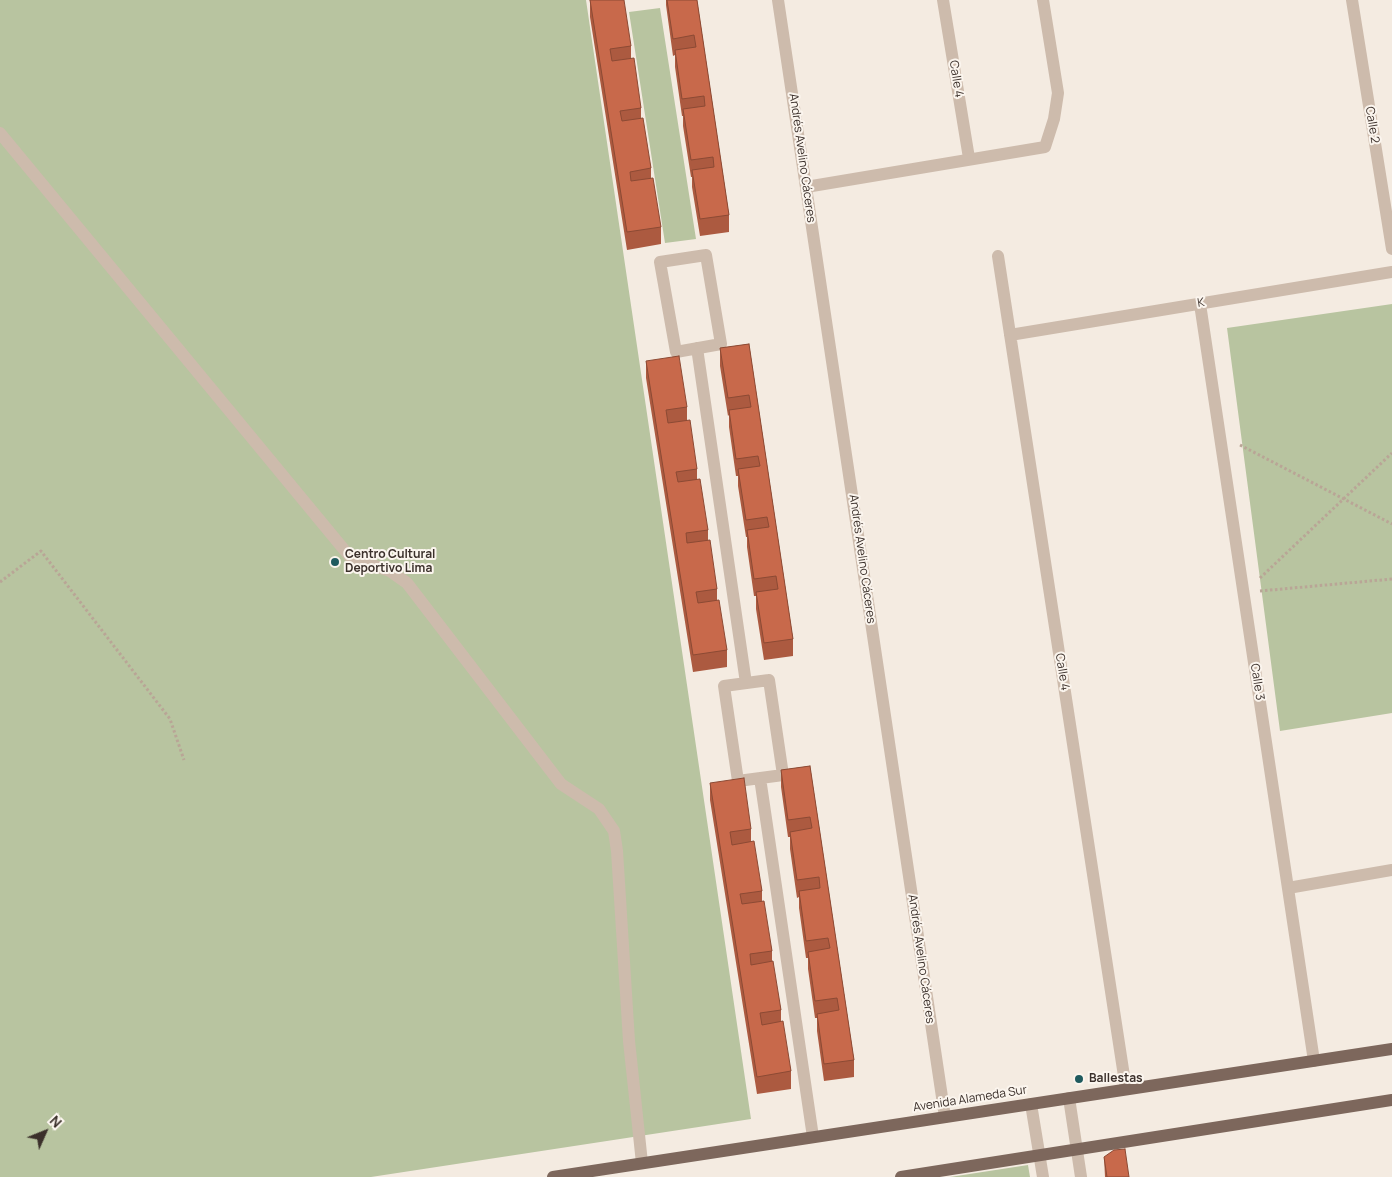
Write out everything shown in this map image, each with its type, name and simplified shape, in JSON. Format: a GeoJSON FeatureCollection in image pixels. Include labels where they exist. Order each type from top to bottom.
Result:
{"type":"FeatureCollection","features":[{"type":"Feature","properties":{"kind":"main road","name":"Avenida Alameda Sur"},"geometry":{"type":"LineString","coordinates":[[553,1177],[1392,1049]]}},
{"type":"Feature","properties":{"kind":"main road"},"geometry":{"type":"LineString","coordinates":[[900,1177],[1392,1100]]}},
{"type":"Feature","properties":{"kind":"street","name":"Andrés Avelino Cáceres"},"geometry":{"type":"LineString","coordinates":[[778,0],[945,1117]]}},
{"type":"Feature","properties":{"kind":"street","name":"Calle 4"},"geometry":{"type":"LineString","coordinates":[[943,0],[970,158]]}},
{"type":"Feature","properties":{"kind":"street"},"geometry":{"type":"LineString","coordinates":[[806,186],[1045,147],[1054,119],[1058,93],[1043,0]]}},
{"type":"Feature","properties":{"kind":"street","name":"Calle 2"},"geometry":{"type":"LineString","coordinates":[[1352,0],[1392,249]]}},
{"type":"Feature","properties":{"kind":"street"},"geometry":{"type":"LineString","coordinates":[[0,133],[351,558],[390,571],[407,583],[561,784],[599,809],[614,831],[617,851],[629,1041],[642,1164]]}},
{"type":"Feature","properties":{"kind":"street"},"geometry":{"type":"LineString","coordinates":[[706,255],[721,344],[697,348],[676,352],[660,262],[706,255]]}},
{"type":"Feature","properties":{"kind":"street","name":"Calle 4"},"geometry":{"type":"LineString","coordinates":[[998,256],[1126,1089]]}},
{"type":"Feature","properties":{"kind":"street","name":"K"},"geometry":{"type":"LineString","coordinates":[[1010,335],[1392,272]]}},
{"type":"Feature","properties":{"kind":"street","name":"Calle 3"},"geometry":{"type":"LineString","coordinates":[[1200,304],[1314,1061]]}},
{"type":"Feature","properties":{"kind":"street"},"geometry":{"type":"LineString","coordinates":[[697,348],[746,683]]}},
{"type":"Feature","properties":{"kind":"street"},"geometry":{"type":"LineString","coordinates":[[769,680],[783,775],[760,778],[738,781],[724,686],[769,680]]}},
{"type":"Feature","properties":{"kind":"street"},"geometry":{"type":"LineString","coordinates":[[760,778],[813,1137]]}},
{"type":"Feature","properties":{"kind":"street"},"geometry":{"type":"LineString","coordinates":[[1288,888],[1392,870]]}},
{"type":"Feature","properties":{"kind":"street"},"geometry":{"type":"LineString","coordinates":[[1069,1098],[1081,1177]]}},
{"type":"Feature","properties":{"kind":"street"},"geometry":{"type":"LineString","coordinates":[[1031,1104],[1043,1177]]}},
{"type":"Feature","properties":{"kind":"path"},"geometry":{"type":"LineString","coordinates":[[1220,434],[1392,524]]}},
{"type":"Feature","properties":{"kind":"path"},"geometry":{"type":"LineString","coordinates":[[1244,593],[1392,453]]}},
{"type":"Feature","properties":{"kind":"path"},"geometry":{"type":"LineString","coordinates":[[0,582],[41,551],[170,719],[184,760]]}},
{"type":"Feature","properties":{"kind":"path"},"geometry":{"type":"LineString","coordinates":[[1244,593],[1392,579]]}},
{"type":"Feature","properties":{"kind":"green space","name":"Centro Cultural Deportivo Lima"},"geometry":{"type":"Polygon","coordinates":[[[0,0],[586,0],[751,1119],[371,1177],[0,1177],[0,0]]]}},
{"type":"Feature","properties":{"kind":"green space"},"geometry":{"type":"Polygon","coordinates":[[[660,8],[696,239],[665,243],[629,12],[660,8]]]}},
{"type":"Feature","properties":{"kind":"green space"},"geometry":{"type":"Polygon","coordinates":[[[1392,304],[1392,713],[1280,731],[1227,328],[1392,304]]]}},
{"type":"Feature","properties":{"kind":"green space"},"geometry":{"type":"Polygon","coordinates":[[[1028,1165],[1030,1177],[950,1177],[1028,1165]]]}},
{"type":"Feature","properties":{"kind":"building"},"geometry":{"type":"Polygon","coordinates":[[[590,0],[624,0],[631,46],[610,49],[612,61],[634,58],[641,108],[620,111],[622,121],[643,118],[651,168],[630,172],[631,181],[653,178],[661,227],[627,232],[590,0]]]}},
{"type":"Feature","properties":{"kind":"building"},"geometry":{"type":"Polygon","coordinates":[[[667,0],[697,0],[729,215],[700,219],[692,170],[714,167],[713,157],[691,160],[683,109],[705,106],[704,96],[682,99],[675,50],[696,47],[694,35],[673,39],[667,0]]]}},
{"type":"Feature","properties":{"kind":"building"},"geometry":{"type":"Polygon","coordinates":[[[749,344],[793,639],[764,643],[756,592],[778,589],[776,576],[754,579],[747,530],[769,527],[767,517],[746,520],[738,469],[760,466],[758,456],[736,459],[729,410],[751,407],[749,395],[728,398],[720,348],[749,344]]]}},
{"type":"Feature","properties":{"kind":"building"},"geometry":{"type":"Polygon","coordinates":[[[679,356],[687,407],[666,410],[668,423],[690,420],[697,469],[676,472],[678,482],[700,479],[708,530],[686,533],[687,543],[710,540],[717,589],[696,592],[698,603],[719,600],[727,650],[693,655],[646,361],[679,356]]]}},
{"type":"Feature","properties":{"kind":"building"},"geometry":{"type":"Polygon","coordinates":[[[810,766],[854,1060],[824,1064],[817,1014],[839,1010],[837,998],[815,1001],[808,952],[830,948],[828,938],[806,941],[799,891],[820,888],[819,877],[797,880],[790,832],[812,828],[810,817],[788,820],[781,770],[810,766]]]}},
{"type":"Feature","properties":{"kind":"building"},"geometry":{"type":"Polygon","coordinates":[[[744,778],[751,829],[730,832],[732,845],[754,841],[762,891],[740,894],[742,904],[764,901],[772,951],[750,954],[751,965],[773,961],[781,1010],[760,1013],[762,1025],[783,1021],[791,1071],[757,1077],[710,783],[744,778]]]}},
{"type":"Feature","properties":{"kind":"building"},"geometry":{"type":"Polygon","coordinates":[[[1125,1149],[1129,1177],[1107,1177],[1104,1157],[1114,1150],[1125,1149]]]}},
{"type":"Feature","properties":{"kind":"place","name":"Centro Cultural Deportivo Lima"},"geometry":{"type":"Point","coordinates":[335,562]}},
{"type":"Feature","properties":{"kind":"place","name":"Ballestas"},"geometry":{"type":"Point","coordinates":[1079,1079]}}]}
